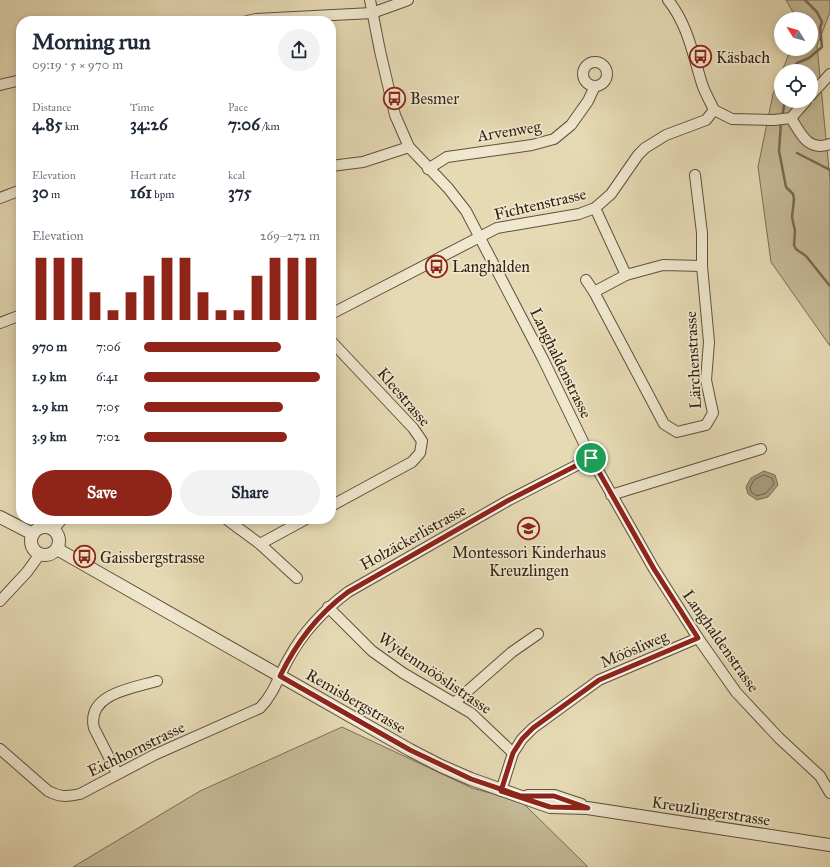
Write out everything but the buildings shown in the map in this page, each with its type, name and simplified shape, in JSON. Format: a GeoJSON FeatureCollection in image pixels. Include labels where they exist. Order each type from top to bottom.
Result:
{"type":"FeatureCollection","features":[{"type":"Feature","properties":{"kind":"street","name":"Langhaldenstrasse"},"geometry":{"type":"LineString","coordinates":[[370,0],[395,115],[409,147],[458,200],[479,236],[611,495],[654,569],[698,638],[736,692],[779,738],[820,776],[830,793]]}},
{"type":"Feature","properties":{"kind":"street"},"geometry":{"type":"LineString","coordinates":[[311,16],[372,13],[408,0]]}},
{"type":"Feature","properties":{"kind":"street"},"geometry":{"type":"LineString","coordinates":[[668,0],[677,12],[688,35],[702,83],[714,110],[732,119],[784,119],[797,108]]}},
{"type":"Feature","properties":{"kind":"street"},"geometry":{"type":"LineString","coordinates":[[818,87],[830,74]]}},
{"type":"Feature","properties":{"kind":"street"},"geometry":{"type":"LineString","coordinates":[[0,85],[16,81]]}},
{"type":"Feature","properties":{"kind":"street","name":"Arvenweg"},"geometry":{"type":"LineString","coordinates":[[428,169],[447,157],[532,144],[554,139],[571,125],[588,101],[595,86]]}},
{"type":"Feature","properties":{"kind":"street","name":"Fichtenstrasse"},"geometry":{"type":"LineString","coordinates":[[336,311],[497,228],[580,214],[595,208],[611,194],[635,159],[646,148],[666,135],[706,120],[714,110]]}},
{"type":"Feature","properties":{"kind":"street"},"geometry":{"type":"LineString","coordinates":[[784,119],[810,144],[818,147],[830,144]]}},
{"type":"Feature","properties":{"kind":"street"},"geometry":{"type":"LineString","coordinates":[[336,165],[364,162],[409,147]]}},
{"type":"Feature","properties":{"kind":"street","name":"Lärchenstrasse"},"geometry":{"type":"LineString","coordinates":[[586,280],[594,292],[664,424],[677,432],[706,425],[713,413],[706,380],[709,342],[702,266],[702,233],[695,174]]}},
{"type":"Feature","properties":{"kind":"street"},"geometry":{"type":"LineString","coordinates":[[0,198],[16,192]]}},
{"type":"Feature","properties":{"kind":"street"},"geometry":{"type":"LineString","coordinates":[[595,208],[626,275]]}},
{"type":"Feature","properties":{"kind":"street"},"geometry":{"type":"LineString","coordinates":[[594,292],[626,275],[663,265],[702,266]]}},
{"type":"Feature","properties":{"kind":"street"},"geometry":{"type":"LineString","coordinates":[[0,323],[16,317]]}},
{"type":"Feature","properties":{"kind":"street","name":"Kleestrasse"},"geometry":{"type":"LineString","coordinates":[[336,346],[413,428],[422,441],[420,454],[412,462],[336,503]]}},
{"type":"Feature","properties":{"kind":"street"},"geometry":{"type":"LineString","coordinates":[[611,495],[761,449]]}},
{"type":"Feature","properties":{"kind":"street","name":"Holzäckerlistrasse"},"geometry":{"type":"LineString","coordinates":[[280,676],[290,657],[328,607],[348,592],[509,500],[591,458]]}},
{"type":"Feature","properties":{"kind":"street"},"geometry":{"type":"LineString","coordinates":[[0,517],[33,534]]}},
{"type":"Feature","properties":{"kind":"street"},"geometry":{"type":"LineString","coordinates":[[53,530],[58,524]]}},
{"type":"Feature","properties":{"kind":"street"},"geometry":{"type":"LineString","coordinates":[[233,524],[260,544],[297,578]]}},
{"type":"Feature","properties":{"kind":"street"},"geometry":{"type":"LineString","coordinates":[[260,544],[297,524]]}},
{"type":"Feature","properties":{"kind":"street"},"geometry":{"type":"LineString","coordinates":[[42,527],[53,530],[59,538],[57,549],[50,554],[40,554],[31,544],[33,534],[42,527]]}},
{"type":"Feature","properties":{"kind":"street","name":"Remisbergstrasse"},"geometry":{"type":"LineString","coordinates":[[57,549],[441,766],[501,791],[521,796],[550,807],[588,808]]}},
{"type":"Feature","properties":{"kind":"street"},"geometry":{"type":"LineString","coordinates":[[0,601],[27,572],[40,554]]}},
{"type":"Feature","properties":{"kind":"street","name":"Wydenmööslistrasse"},"geometry":{"type":"LineString","coordinates":[[328,607],[372,651],[403,673],[454,703],[484,724],[513,753]]}},
{"type":"Feature","properties":{"kind":"street"},"geometry":{"type":"LineString","coordinates":[[454,703],[512,652],[538,634]]}},
{"type":"Feature","properties":{"kind":"street","name":"Möösliweg"},"geometry":{"type":"LineString","coordinates":[[513,753],[522,739],[533,728],[599,680],[698,638]]}},
{"type":"Feature","properties":{"kind":"street","name":"Eichhornstrasse"},"geometry":{"type":"LineString","coordinates":[[0,749],[48,791],[64,797],[80,794],[117,773],[260,708],[269,699],[280,676]]}},
{"type":"Feature","properties":{"kind":"street"},"geometry":{"type":"LineString","coordinates":[[117,773],[94,728],[92,722],[95,712],[101,702],[113,694],[157,681]]}},
{"type":"Feature","properties":{"kind":"street"},"geometry":{"type":"LineString","coordinates":[[501,791],[513,753]]}},
{"type":"Feature","properties":{"kind":"street","name":"Kreuzlingerstrasse"},"geometry":{"type":"LineString","coordinates":[[588,808],[830,845]]}},
{"type":"Feature","properties":{"kind":"shaded area"},"geometry":{"type":"Polygon","coordinates":[[[786,0],[830,0],[830,12],[818,43],[818,12],[793,12],[786,0]]]}},
{"type":"Feature","properties":{"kind":"shaded area"},"geometry":{"type":"Polygon","coordinates":[[[788,56],[818,56],[830,180],[830,346],[771,262],[758,167],[773,94],[774,92],[774,108],[818,108],[818,64],[785,64],[788,56]]]}},
{"type":"Feature","properties":{"kind":"shaded area"},"geometry":{"type":"Polygon","coordinates":[[[342,727],[472,788],[522,802],[588,867],[73,867],[200,791],[342,727]]]}},
{"type":"Feature","properties":{"kind":"water"},"geometry":{"type":"Polygon","coordinates":[[[764,471],[775,475],[778,485],[768,497],[757,500],[748,494],[746,487],[751,478],[764,471]]]}},
{"type":"Feature","properties":{"kind":"waterway"},"geometry":{"type":"LineString","coordinates":[[796,64],[809,58],[822,47],[820,28],[822,22],[817,12],[805,0]]}},
{"type":"Feature","properties":{"kind":"waterway"},"geometry":{"type":"LineString","coordinates":[[782,117],[784,108]]}},
{"type":"Feature","properties":{"kind":"waterway"},"geometry":{"type":"LineString","coordinates":[[781,122],[779,151],[786,187],[793,194],[794,199],[792,217],[795,231],[794,245],[796,249],[806,256],[830,286]]}},
{"type":"Feature","properties":{"kind":"waterway"},"geometry":{"type":"LineString","coordinates":[[797,153],[830,170]]}},
{"type":"Feature","properties":{"kind":"place","name":"Käsbach"},"geometry":{"type":"Point","coordinates":[701,57]}},
{"type":"Feature","properties":{"kind":"place","name":"Besmer"},"geometry":{"type":"Point","coordinates":[395,98]}},
{"type":"Feature","properties":{"kind":"place","name":"Langhalden"},"geometry":{"type":"Point","coordinates":[436,266]}},
{"type":"Feature","properties":{"kind":"place","name":"Montessori Kinderhaus Kreuzlingen"},"geometry":{"type":"Point","coordinates":[529,528]}},
{"type":"Feature","properties":{"kind":"place","name":"Gaissbergstrasse"},"geometry":{"type":"Point","coordinates":[85,557]}},
{"type":"Feature","properties":{"kind":"route"},"geometry":{"type":"LineString","coordinates":[[591,458],[509,500],[348,592],[328,607],[316,621],[290,657],[280,676],[410,750],[471,779],[501,791],[518,795],[521,796],[554,796],[575,802],[588,808],[550,807],[521,796],[501,791],[513,753],[522,739],[533,728],[563,705],[599,680],[698,638],[654,569],[591,458]]}}]}
